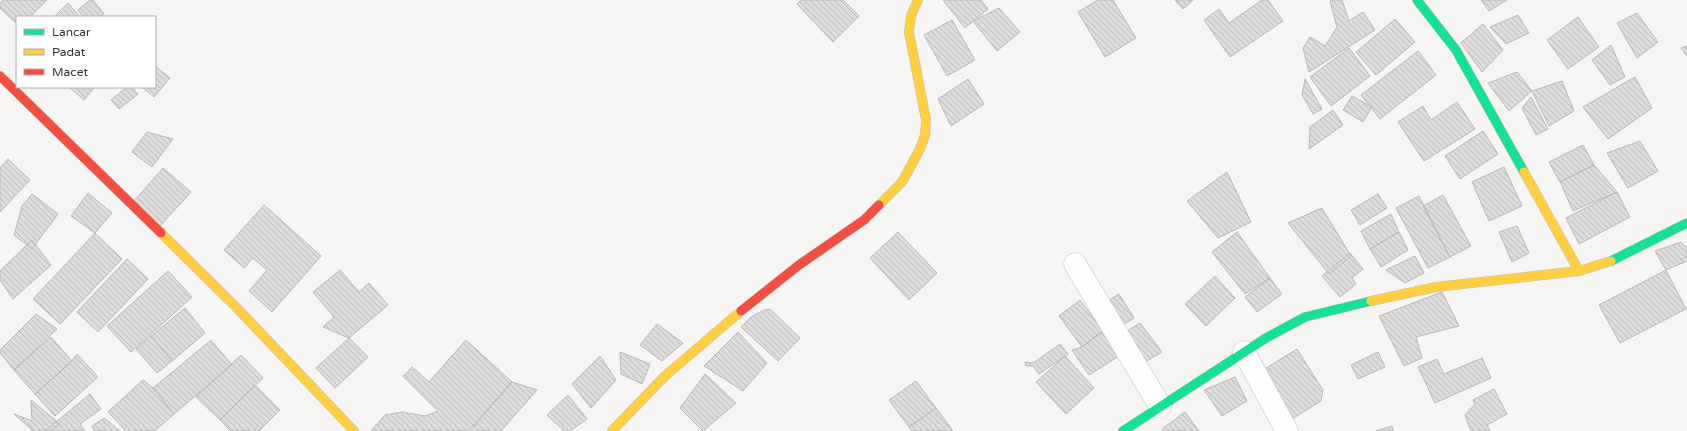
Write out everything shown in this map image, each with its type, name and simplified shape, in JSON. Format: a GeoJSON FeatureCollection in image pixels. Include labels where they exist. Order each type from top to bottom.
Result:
{"type":"FeatureCollection","features":[{"type":"Feature","properties":{"kind":"street"},"geometry":{"type":"LineString","coordinates":[[612,431],[664,376],[741,311],[799,265],[864,220],[902,182],[920,149],[925,135],[926,120],[909,32],[911,16],[918,0]]}},
{"type":"Feature","properties":{"kind":"street"},"geometry":{"type":"LineString","coordinates":[[1417,0],[1456,50],[1580,271]]}},
{"type":"Feature","properties":{"kind":"street"},"geometry":{"type":"LineString","coordinates":[[0,76],[236,307],[354,431]]}},
{"type":"Feature","properties":{"kind":"street"},"geometry":{"type":"LineString","coordinates":[[1123,431],[1266,338],[1305,317],[1337,308],[1436,288],[1580,271],[1612,261],[1687,223]]}},
{"type":"Feature","properties":{"kind":"street"},"geometry":{"type":"LineString","coordinates":[[1075,264],[1160,406]]}},
{"type":"Feature","properties":{"kind":"street"},"geometry":{"type":"LineString","coordinates":[[1244,352],[1287,431]]}},
{"type":"Feature","properties":{"kind":"building"},"geometry":{"type":"Polygon","coordinates":[[[3,0],[47,0],[31,16],[16,16],[16,23],[0,8],[0,3],[3,0]]]}},
{"type":"Feature","properties":{"kind":"building"},"geometry":{"type":"Polygon","coordinates":[[[90,0],[93,0],[104,14],[101,16],[82,16],[78,10],[90,0]]]}},
{"type":"Feature","properties":{"kind":"building"},"geometry":{"type":"Polygon","coordinates":[[[801,0],[843,0],[859,16],[833,42],[797,4],[801,0]]]}},
{"type":"Feature","properties":{"kind":"building"},"geometry":{"type":"Polygon","coordinates":[[[943,0],[981,0],[988,9],[965,28],[943,0]]]}},
{"type":"Feature","properties":{"kind":"building"},"geometry":{"type":"Polygon","coordinates":[[[1098,0],[1113,0],[1136,38],[1105,57],[1078,12],[1098,0]]]}},
{"type":"Feature","properties":{"kind":"building"},"geometry":{"type":"Polygon","coordinates":[[[1175,0],[1193,0],[1183,9],[1175,0]]]}},
{"type":"Feature","properties":{"kind":"building"},"geometry":{"type":"Polygon","coordinates":[[[1262,0],[1268,0],[1283,21],[1230,57],[1204,20],[1219,9],[1229,23],[1262,0]]]}},
{"type":"Feature","properties":{"kind":"building"},"geometry":{"type":"Polygon","coordinates":[[[1331,0],[1342,0],[1349,21],[1363,12],[1375,30],[1309,72],[1303,48],[1310,37],[1325,46],[1337,27],[1331,0]]]}},
{"type":"Feature","properties":{"kind":"building"},"geometry":{"type":"Polygon","coordinates":[[[1481,0],[1507,0],[1489,11],[1481,0]]]}},
{"type":"Feature","properties":{"kind":"building"},"geometry":{"type":"Polygon","coordinates":[[[68,3],[79,16],[55,16],[68,3]]]}},
{"type":"Feature","properties":{"kind":"building"},"geometry":{"type":"Polygon","coordinates":[[[999,8],[1020,32],[997,51],[973,21],[999,8]]]}},
{"type":"Feature","properties":{"kind":"building"},"geometry":{"type":"Polygon","coordinates":[[[1637,13],[1658,42],[1637,58],[1617,23],[1637,13]]]}},
{"type":"Feature","properties":{"kind":"building"},"geometry":{"type":"Polygon","coordinates":[[[1518,15],[1529,33],[1506,44],[1490,27],[1518,15]]]}},
{"type":"Feature","properties":{"kind":"building"},"geometry":{"type":"Polygon","coordinates":[[[1578,17],[1599,47],[1568,69],[1547,40],[1578,17]]]}},
{"type":"Feature","properties":{"kind":"building"},"geometry":{"type":"Polygon","coordinates":[[[1395,19],[1415,42],[1376,75],[1356,52],[1395,19]]]}},
{"type":"Feature","properties":{"kind":"building"},"geometry":{"type":"Polygon","coordinates":[[[952,20],[975,60],[947,76],[924,35],[952,20]]]}},
{"type":"Feature","properties":{"kind":"building"},"geometry":{"type":"Polygon","coordinates":[[[1483,24],[1503,50],[1482,72],[1461,43],[1483,24]]]}},
{"type":"Feature","properties":{"kind":"building"},"geometry":{"type":"Polygon","coordinates":[[[1611,45],[1625,77],[1610,85],[1592,60],[1611,45]]]}},
{"type":"Feature","properties":{"kind":"building"},"geometry":{"type":"Polygon","coordinates":[[[1687,46],[1687,56],[1681,48],[1687,46]]]}},
{"type":"Feature","properties":{"kind":"building"},"geometry":{"type":"Polygon","coordinates":[[[1349,48],[1370,76],[1331,106],[1310,77],[1349,48]]]}},
{"type":"Feature","properties":{"kind":"building"},"geometry":{"type":"Polygon","coordinates":[[[1418,51],[1436,75],[1380,119],[1361,95],[1418,51]]]}},
{"type":"Feature","properties":{"kind":"building"},"geometry":{"type":"Polygon","coordinates":[[[156,67],[170,78],[154,97],[143,88],[156,88],[156,67]]]}},
{"type":"Feature","properties":{"kind":"building"},"geometry":{"type":"Polygon","coordinates":[[[1517,72],[1532,91],[1509,111],[1488,83],[1517,72]]]}},
{"type":"Feature","properties":{"kind":"building"},"geometry":{"type":"Polygon","coordinates":[[[1635,77],[1652,108],[1608,139],[1583,107],[1635,77]]]}},
{"type":"Feature","properties":{"kind":"building"},"geometry":{"type":"Polygon","coordinates":[[[968,79],[984,104],[951,126],[938,99],[968,79]]]}},
{"type":"Feature","properties":{"kind":"building"},"geometry":{"type":"Polygon","coordinates":[[[1305,79],[1322,109],[1313,114],[1302,95],[1305,79]]]}},
{"type":"Feature","properties":{"kind":"building"},"geometry":{"type":"Polygon","coordinates":[[[1562,81],[1574,111],[1549,126],[1532,91],[1562,81]]]}},
{"type":"Feature","properties":{"kind":"building"},"geometry":{"type":"Polygon","coordinates":[[[70,88],[94,88],[84,100],[70,88]]]}},
{"type":"Feature","properties":{"kind":"building"},"geometry":{"type":"Polygon","coordinates":[[[126,88],[133,88],[138,94],[119,109],[111,100],[126,88]]]}},
{"type":"Feature","properties":{"kind":"building"},"geometry":{"type":"Polygon","coordinates":[[[1352,96],[1372,107],[1363,122],[1343,110],[1352,96]]]}},
{"type":"Feature","properties":{"kind":"building"},"geometry":{"type":"Polygon","coordinates":[[[1531,97],[1548,129],[1536,135],[1522,108],[1531,97]]]}},
{"type":"Feature","properties":{"kind":"building"},"geometry":{"type":"Polygon","coordinates":[[[1457,102],[1475,129],[1424,161],[1398,122],[1423,106],[1431,120],[1457,102]]]}},
{"type":"Feature","properties":{"kind":"building"},"geometry":{"type":"Polygon","coordinates":[[[1333,110],[1343,125],[1309,149],[1310,127],[1333,110]]]}},
{"type":"Feature","properties":{"kind":"building"},"geometry":{"type":"Polygon","coordinates":[[[1483,131],[1498,154],[1460,179],[1445,156],[1483,131]]]}},
{"type":"Feature","properties":{"kind":"building"},"geometry":{"type":"Polygon","coordinates":[[[147,132],[173,139],[152,167],[132,152],[147,132]]]}},
{"type":"Feature","properties":{"kind":"building"},"geometry":{"type":"Polygon","coordinates":[[[1640,141],[1658,171],[1628,188],[1607,153],[1640,141]]]}},
{"type":"Feature","properties":{"kind":"building"},"geometry":{"type":"Polygon","coordinates":[[[1583,145],[1594,165],[1560,182],[1549,162],[1583,145]]]}},
{"type":"Feature","properties":{"kind":"building"},"geometry":{"type":"Polygon","coordinates":[[[8,159],[30,180],[0,212],[0,168],[8,159]]]}},
{"type":"Feature","properties":{"kind":"building"},"geometry":{"type":"Polygon","coordinates":[[[1594,165],[1617,192],[1573,211],[1560,182],[1594,165]]]}},
{"type":"Feature","properties":{"kind":"building"},"geometry":{"type":"Polygon","coordinates":[[[1504,167],[1522,206],[1489,221],[1472,182],[1504,167]]]}},
{"type":"Feature","properties":{"kind":"building"},"geometry":{"type":"Polygon","coordinates":[[[163,168],[191,192],[160,226],[133,202],[163,168]]]}},
{"type":"Feature","properties":{"kind":"building"},"geometry":{"type":"Polygon","coordinates":[[[1227,172],[1251,222],[1218,238],[1187,201],[1227,172]]]}},
{"type":"Feature","properties":{"kind":"building"},"geometry":{"type":"Polygon","coordinates":[[[1617,192],[1630,217],[1579,244],[1566,218],[1617,192]]]}},
{"type":"Feature","properties":{"kind":"building"},"geometry":{"type":"Polygon","coordinates":[[[88,193],[112,213],[95,233],[71,216],[88,193]]]}},
{"type":"Feature","properties":{"kind":"building"},"geometry":{"type":"Polygon","coordinates":[[[32,194],[58,214],[32,249],[14,235],[22,206],[32,194]]]}},
{"type":"Feature","properties":{"kind":"building"},"geometry":{"type":"Polygon","coordinates":[[[1378,194],[1387,208],[1360,225],[1351,210],[1378,194]]]}},
{"type":"Feature","properties":{"kind":"building"},"geometry":{"type":"Polygon","coordinates":[[[1443,195],[1471,246],[1450,257],[1423,206],[1443,195]]]}},
{"type":"Feature","properties":{"kind":"building"},"geometry":{"type":"Polygon","coordinates":[[[1419,196],[1450,257],[1428,268],[1396,208],[1419,196]]]}},
{"type":"Feature","properties":{"kind":"building"},"geometry":{"type":"Polygon","coordinates":[[[264,205],[321,256],[272,312],[249,291],[267,270],[253,258],[244,268],[224,250],[264,205]]]}},
{"type":"Feature","properties":{"kind":"building"},"geometry":{"type":"Polygon","coordinates":[[[1322,208],[1351,256],[1329,274],[1288,223],[1322,208]]]}},
{"type":"Feature","properties":{"kind":"building"},"geometry":{"type":"Polygon","coordinates":[[[1391,214],[1399,232],[1370,249],[1361,231],[1391,214]]]}},
{"type":"Feature","properties":{"kind":"building"},"geometry":{"type":"Polygon","coordinates":[[[1517,226],[1529,253],[1512,262],[1499,232],[1517,226]]]}},
{"type":"Feature","properties":{"kind":"building"},"geometry":{"type":"Polygon","coordinates":[[[898,232],[937,273],[909,300],[870,258],[898,232]]]}},
{"type":"Feature","properties":{"kind":"building"},"geometry":{"type":"Polygon","coordinates":[[[1237,232],[1270,278],[1245,294],[1212,252],[1237,232]]]}},
{"type":"Feature","properties":{"kind":"building"},"geometry":{"type":"Polygon","coordinates":[[[1399,232],[1408,250],[1381,267],[1370,249],[1399,232]]]}},
{"type":"Feature","properties":{"kind":"building"},"geometry":{"type":"Polygon","coordinates":[[[95,233],[122,259],[60,324],[33,299],[95,233]]]}},
{"type":"Feature","properties":{"kind":"building"},"geometry":{"type":"Polygon","coordinates":[[[32,240],[51,265],[13,299],[0,280],[0,271],[32,240]]]}},
{"type":"Feature","properties":{"kind":"building"},"geometry":{"type":"Polygon","coordinates":[[[1681,242],[1687,248],[1687,261],[1666,270],[1655,251],[1681,242]]]}},
{"type":"Feature","properties":{"kind":"building"},"geometry":{"type":"Polygon","coordinates":[[[1350,253],[1363,269],[1352,278],[1356,284],[1340,297],[1322,276],[1350,253]]]}},
{"type":"Feature","properties":{"kind":"building"},"geometry":{"type":"Polygon","coordinates":[[[1415,256],[1424,273],[1405,283],[1386,270],[1415,256]]]}},
{"type":"Feature","properties":{"kind":"building"},"geometry":{"type":"Polygon","coordinates":[[[127,259],[148,279],[98,332],[77,312],[127,259]]]}},
{"type":"Feature","properties":{"kind":"building"},"geometry":{"type":"Polygon","coordinates":[[[340,270],[359,292],[369,283],[388,305],[349,338],[323,327],[334,317],[313,292],[340,270]]]}},
{"type":"Feature","properties":{"kind":"building"},"geometry":{"type":"Polygon","coordinates":[[[1666,270],[1686,309],[1620,343],[1599,305],[1666,270]]]}},
{"type":"Feature","properties":{"kind":"building"},"geometry":{"type":"Polygon","coordinates":[[[168,271],[192,297],[131,352],[107,326],[168,271]]]}},
{"type":"Feature","properties":{"kind":"building"},"geometry":{"type":"Polygon","coordinates":[[[1215,276],[1235,298],[1206,326],[1185,304],[1215,276]]]}},
{"type":"Feature","properties":{"kind":"building"},"geometry":{"type":"Polygon","coordinates":[[[1270,278],[1282,294],[1257,312],[1245,297],[1270,278]]]}},
{"type":"Feature","properties":{"kind":"building"},"geometry":{"type":"Polygon","coordinates":[[[1442,292],[1459,326],[1416,337],[1422,358],[1404,366],[1379,316],[1442,292]]]}},
{"type":"Feature","properties":{"kind":"building"},"geometry":{"type":"Polygon","coordinates":[[[1119,294],[1134,318],[1118,328],[1103,304],[1119,294]]]}},
{"type":"Feature","properties":{"kind":"building"},"geometry":{"type":"Polygon","coordinates":[[[1080,300],[1103,331],[1082,347],[1059,316],[1080,300]]]}},
{"type":"Feature","properties":{"kind":"building"},"geometry":{"type":"Polygon","coordinates":[[[185,308],[205,333],[172,361],[151,336],[185,308]]]}},
{"type":"Feature","properties":{"kind":"building"},"geometry":{"type":"Polygon","coordinates":[[[770,309],[800,338],[778,361],[741,327],[751,317],[764,310],[770,309]]]}},
{"type":"Feature","properties":{"kind":"building"},"geometry":{"type":"Polygon","coordinates":[[[36,314],[57,329],[14,370],[0,353],[0,350],[36,314]]]}},
{"type":"Feature","properties":{"kind":"building"},"geometry":{"type":"Polygon","coordinates":[[[1140,323],[1162,352],[1137,367],[1119,336],[1140,323]]]}},
{"type":"Feature","properties":{"kind":"building"},"geometry":{"type":"Polygon","coordinates":[[[657,324],[683,343],[662,361],[640,345],[657,324]]]}},
{"type":"Feature","properties":{"kind":"building"},"geometry":{"type":"Polygon","coordinates":[[[1103,331],[1119,356],[1089,375],[1072,350],[1082,347],[1103,331]]]}},
{"type":"Feature","properties":{"kind":"building"},"geometry":{"type":"Polygon","coordinates":[[[738,332],[767,363],[743,391],[704,366],[738,332]]]}},
{"type":"Feature","properties":{"kind":"building"},"geometry":{"type":"Polygon","coordinates":[[[151,336],[172,361],[157,373],[136,349],[151,336]]]}},
{"type":"Feature","properties":{"kind":"building"},"geometry":{"type":"Polygon","coordinates":[[[51,337],[72,361],[35,394],[14,370],[51,337]]]}},
{"type":"Feature","properties":{"kind":"building"},"geometry":{"type":"Polygon","coordinates":[[[349,338],[368,357],[335,388],[316,368],[349,338]]]}},
{"type":"Feature","properties":{"kind":"building"},"geometry":{"type":"Polygon","coordinates":[[[211,340],[232,365],[174,414],[153,388],[211,340]]]}},
{"type":"Feature","properties":{"kind":"building"},"geometry":{"type":"Polygon","coordinates":[[[466,340],[512,382],[468,431],[371,431],[385,415],[402,412],[425,416],[438,411],[403,376],[412,367],[429,382],[466,340]]]}},
{"type":"Feature","properties":{"kind":"building"},"geometry":{"type":"Polygon","coordinates":[[[1060,344],[1068,354],[1039,374],[1033,366],[1026,366],[1025,362],[1033,363],[1060,344]]]}},
{"type":"Feature","properties":{"kind":"building"},"geometry":{"type":"Polygon","coordinates":[[[1297,349],[1323,390],[1321,401],[1289,421],[1258,373],[1297,349]]]}},
{"type":"Feature","properties":{"kind":"building"},"geometry":{"type":"Polygon","coordinates":[[[620,352],[650,364],[642,384],[621,374],[620,352]]]}},
{"type":"Feature","properties":{"kind":"building"},"geometry":{"type":"Polygon","coordinates":[[[1378,352],[1385,367],[1358,379],[1351,365],[1378,352]]]}},
{"type":"Feature","properties":{"kind":"building"},"geometry":{"type":"Polygon","coordinates":[[[77,354],[98,377],[55,416],[35,394],[72,361],[77,354]]]}},
{"type":"Feature","properties":{"kind":"building"},"geometry":{"type":"Polygon","coordinates":[[[241,355],[263,378],[220,420],[196,397],[241,355]]]}},
{"type":"Feature","properties":{"kind":"building"},"geometry":{"type":"Polygon","coordinates":[[[600,356],[616,380],[591,408],[572,384],[600,356]]]}},
{"type":"Feature","properties":{"kind":"building"},"geometry":{"type":"Polygon","coordinates":[[[1065,356],[1094,388],[1066,414],[1036,382],[1065,356]]]}},
{"type":"Feature","properties":{"kind":"building"},"geometry":{"type":"Polygon","coordinates":[[[1482,358],[1491,378],[1435,403],[1418,367],[1437,359],[1444,374],[1482,358]]]}},
{"type":"Feature","properties":{"kind":"building"},"geometry":{"type":"Polygon","coordinates":[[[705,374],[736,403],[703,431],[680,408],[705,374]]]}},
{"type":"Feature","properties":{"kind":"building"},"geometry":{"type":"Polygon","coordinates":[[[1235,377],[1247,401],[1222,416],[1204,390],[1235,377]]]}},
{"type":"Feature","properties":{"kind":"building"},"geometry":{"type":"Polygon","coordinates":[[[143,380],[153,388],[174,414],[155,431],[126,431],[108,412],[143,380]]]}},
{"type":"Feature","properties":{"kind":"building"},"geometry":{"type":"Polygon","coordinates":[[[916,381],[936,408],[909,427],[889,400],[916,381]]]}},
{"type":"Feature","properties":{"kind":"building"},"geometry":{"type":"Polygon","coordinates":[[[512,382],[537,390],[501,431],[470,431],[512,382]]]}},
{"type":"Feature","properties":{"kind":"building"},"geometry":{"type":"Polygon","coordinates":[[[255,385],[280,410],[259,431],[231,431],[220,420],[255,385]]]}},
{"type":"Feature","properties":{"kind":"building"},"geometry":{"type":"Polygon","coordinates":[[[1494,389],[1507,414],[1487,425],[1490,431],[1471,431],[1465,415],[1475,404],[1473,400],[1494,389]]]}},
{"type":"Feature","properties":{"kind":"building"},"geometry":{"type":"Polygon","coordinates":[[[90,394],[101,409],[80,424],[85,431],[45,431],[90,394]]]}},
{"type":"Feature","properties":{"kind":"building"},"geometry":{"type":"Polygon","coordinates":[[[568,395],[587,419],[570,431],[564,431],[547,415],[568,395]]]}},
{"type":"Feature","properties":{"kind":"building"},"geometry":{"type":"Polygon","coordinates":[[[31,400],[60,424],[50,431],[33,431],[14,414],[32,421],[31,400]]]}},
{"type":"Feature","properties":{"kind":"building"},"geometry":{"type":"Polygon","coordinates":[[[936,408],[953,431],[912,431],[909,427],[936,408]]]}},
{"type":"Feature","properties":{"kind":"building"},"geometry":{"type":"Polygon","coordinates":[[[1185,412],[1199,431],[1163,431],[1162,429],[1185,412]]]}},
{"type":"Feature","properties":{"kind":"building"},"geometry":{"type":"Polygon","coordinates":[[[104,418],[120,431],[94,431],[92,426],[104,418]]]}},
{"type":"Feature","properties":{"kind":"building"},"geometry":{"type":"Polygon","coordinates":[[[1392,426],[1393,431],[1376,431],[1392,426]]]}},
{"type":"Feature","properties":{"kind":"traffic: fast"},"geometry":{"type":"LineString","coordinates":[[1417,0],[1456,50],[1524,172]]}},
{"type":"Feature","properties":{"kind":"traffic: fast"},"geometry":{"type":"LineString","coordinates":[[1611,261],[1687,223]]}},
{"type":"Feature","properties":{"kind":"traffic: fast"},"geometry":{"type":"LineString","coordinates":[[1123,431],[1266,338],[1305,317],[1371,301]]}},
{"type":"Feature","properties":{"kind":"traffic: slow"},"geometry":{"type":"LineString","coordinates":[[879,205],[902,182],[920,149],[925,135],[926,120],[909,32],[911,16],[918,0]]}},
{"type":"Feature","properties":{"kind":"traffic: slow"},"geometry":{"type":"LineString","coordinates":[[1524,172],[1579,271]]}},
{"type":"Feature","properties":{"kind":"traffic: slow"},"geometry":{"type":"LineString","coordinates":[[161,233],[236,307],[354,431]]}},
{"type":"Feature","properties":{"kind":"traffic: slow"},"geometry":{"type":"LineString","coordinates":[[1371,301],[1436,287],[1579,271],[1611,261]]}},
{"type":"Feature","properties":{"kind":"traffic: slow"},"geometry":{"type":"LineString","coordinates":[[612,431],[665,376],[741,311]]}},
{"type":"Feature","properties":{"kind":"traffic: jam"},"geometry":{"type":"LineString","coordinates":[[0,76],[161,233]]}},
{"type":"Feature","properties":{"kind":"traffic: jam"},"geometry":{"type":"LineString","coordinates":[[741,311],[799,265],[864,220],[879,205]]}}]}
